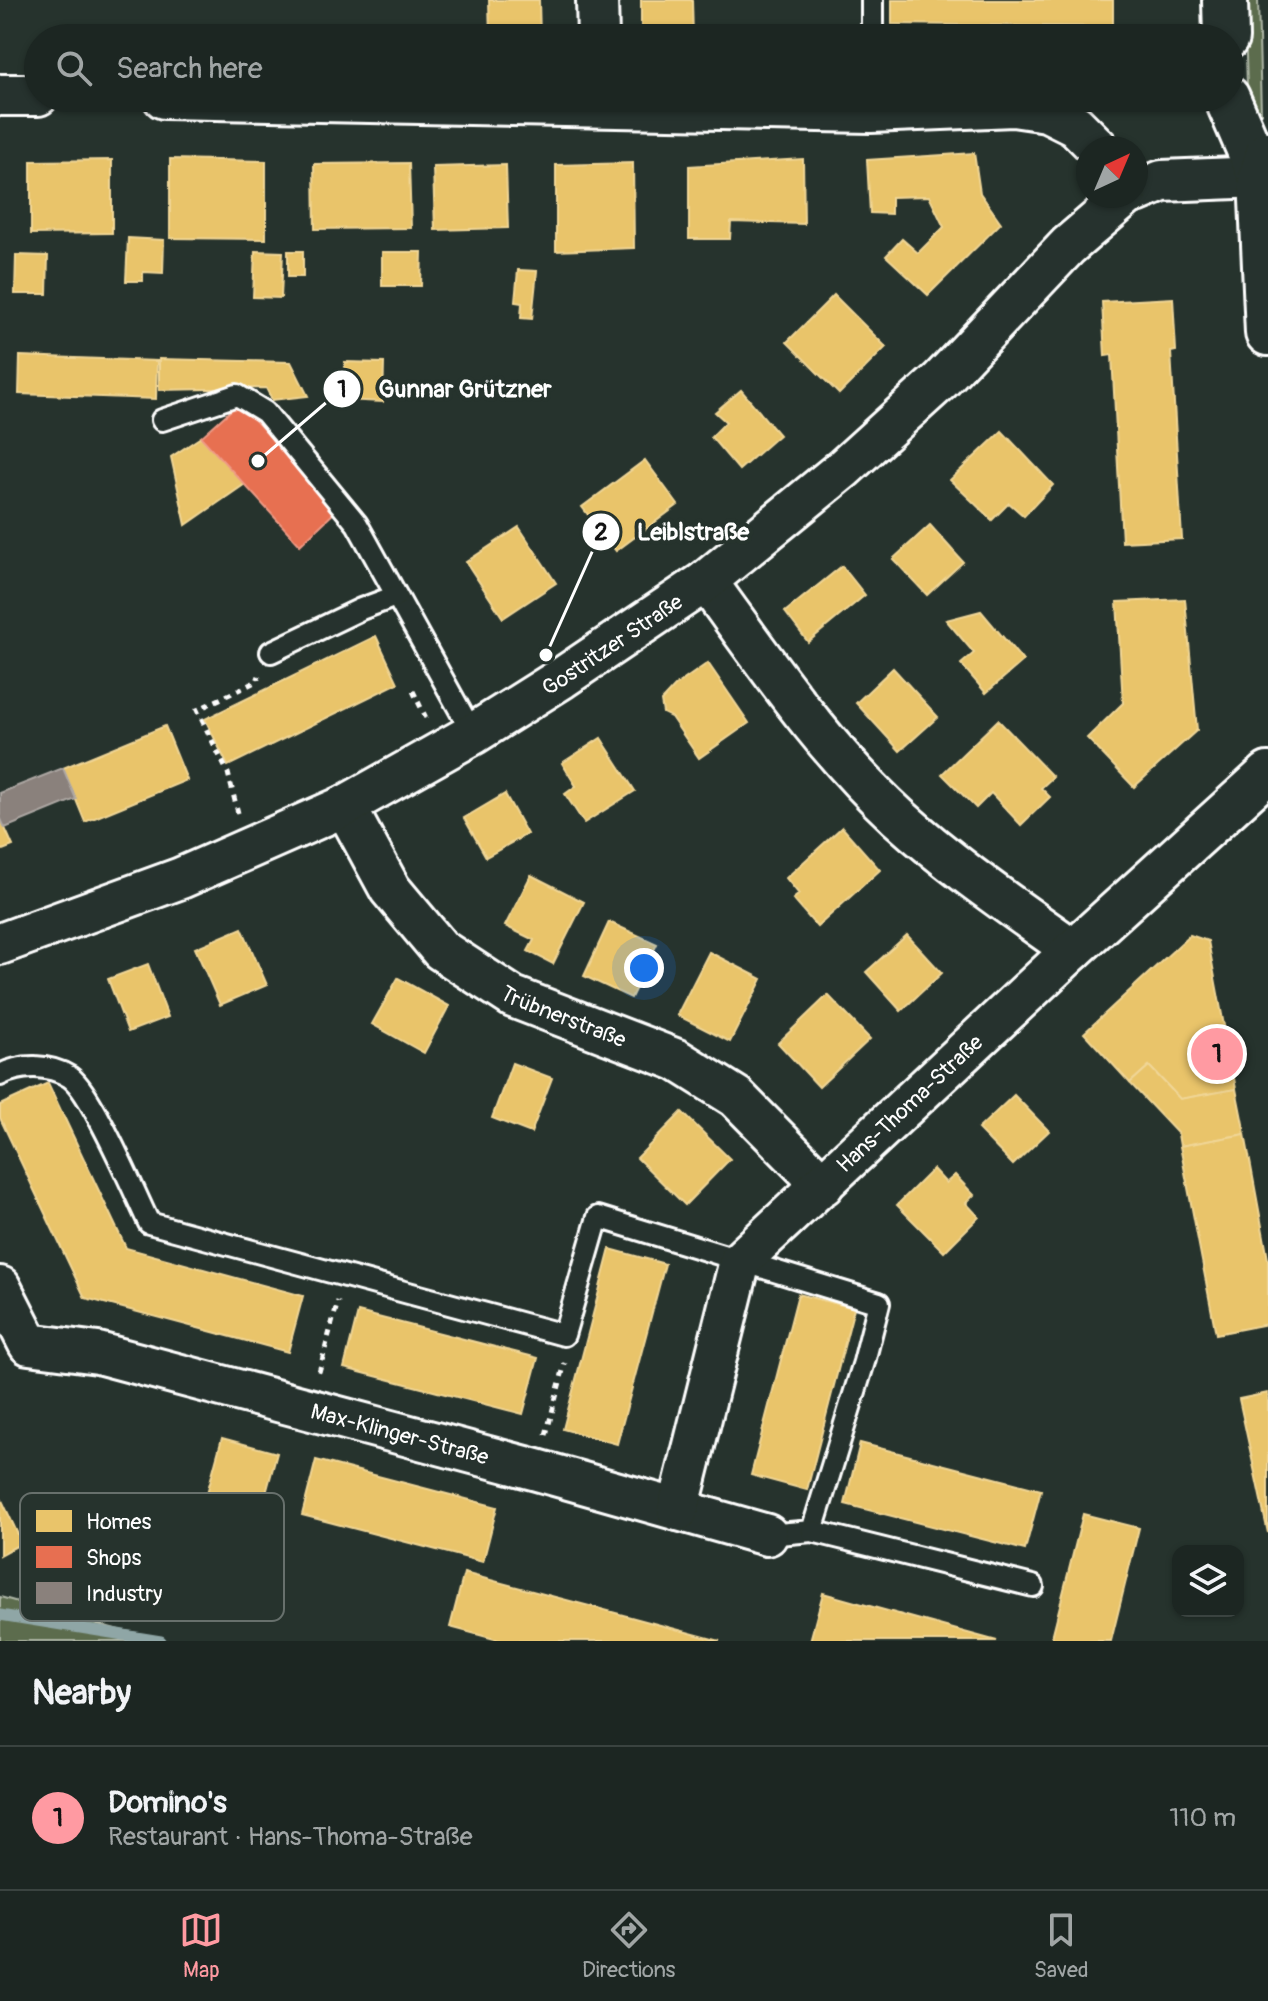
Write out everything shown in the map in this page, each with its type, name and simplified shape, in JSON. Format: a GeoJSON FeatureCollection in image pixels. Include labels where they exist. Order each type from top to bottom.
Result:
{"type":"FeatureCollection","features":[{"type":"Feature","properties":{"kind":"main road"},"geometry":{"type":"LineString","coordinates":[[1225,0],[1226,24]]}},
{"type":"Feature","properties":{"kind":"main road"},"geometry":{"type":"LineString","coordinates":[[1235,112],[1266,169],[1268,333]]}},
{"type":"Feature","properties":{"kind":"street"},"geometry":{"type":"LineString","coordinates":[[597,0],[598,24]]}},
{"type":"Feature","properties":{"kind":"street"},"geometry":{"type":"LineString","coordinates":[[0,95],[24,95]]}},
{"type":"Feature","properties":{"kind":"street"},"geometry":{"type":"LineString","coordinates":[[1049,112],[1075,125],[1086,136]]}},
{"type":"Feature","properties":{"kind":"street","name":"Gostritzer Straße"},"geometry":{"type":"LineString","coordinates":[[1148,187],[1162,181],[1266,169]]}},
{"type":"Feature","properties":{"kind":"street","name":"Gostritzer Straße"},"geometry":{"type":"LineString","coordinates":[[0,944],[181,878],[345,806],[473,734],[562,678],[706,581],[844,468],[941,380],[1068,246],[1112,208]]}},
{"type":"Feature","properties":{"kind":"street"},"geometry":{"type":"LineString","coordinates":[[706,581],[802,712],[888,807],[953,862],[1073,950]]}},
{"type":"Feature","properties":{"kind":"street","name":"Hans-Thoma-Straße"},"geometry":{"type":"LineString","coordinates":[[740,1261],[1268,773]]}},
{"type":"Feature","properties":{"kind":"street","name":"Trübnerstraße"},"geometry":{"type":"LineString","coordinates":[[345,806],[390,889],[441,950],[513,997],[677,1060],[736,1097],[823,1185]]}},
{"type":"Feature","properties":{"kind":"street"},"geometry":{"type":"LineString","coordinates":[[678,1510],[740,1261]]}},
{"type":"Feature","properties":{"kind":"street","name":"Max-Klinger-Straße"},"geometry":{"type":"LineString","coordinates":[[0,1287],[29,1344],[98,1353],[767,1535]]}},
{"type":"Feature","properties":{"kind":"lane"},"geometry":{"type":"LineString","coordinates":[[872,0],[872,24]]}},
{"type":"Feature","properties":{"kind":"lane"},"geometry":{"type":"LineString","coordinates":[[162,420],[237,395],[265,412],[357,524],[473,734]]}},
{"type":"Feature","properties":{"kind":"lane"},"geometry":{"type":"LineString","coordinates":[[271,652],[361,609],[396,596]]}},
{"type":"Feature","properties":{"kind":"lane"},"geometry":{"type":"LineString","coordinates":[[0,1075],[14,1067],[46,1067],[72,1078],[96,1114],[149,1223],[564,1335],[598,1217],[879,1303],[812,1531]]}},
{"type":"Feature","properties":{"kind":"lane"},"geometry":{"type":"LineString","coordinates":[[767,1535],[812,1531],[1033,1586]]}},
{"type":"Feature","properties":{"kind":"path"},"geometry":{"type":"LineString","coordinates":[[247,848],[228,773],[197,710],[257,681],[271,652]]}},
{"type":"Feature","properties":{"kind":"path"},"geometry":{"type":"LineString","coordinates":[[309,1408],[345,1277]]}},
{"type":"Feature","properties":{"kind":"path"},"geometry":{"type":"LineString","coordinates":[[537,1470],[569,1349],[564,1335]]}},
{"type":"Feature","properties":{"kind":"green space"},"geometry":{"type":"Polygon","coordinates":[[[1244,0],[1258,0],[1261,113],[1248,114],[1244,0]]]}},
{"type":"Feature","properties":{"kind":"green space"},"geometry":{"type":"Polygon","coordinates":[[[0,1597],[20,1603],[20,1621],[87,1621],[159,1641],[0,1641],[0,1597]]]}},
{"type":"Feature","properties":{"kind":"building: Homes"},"geometry":{"type":"Polygon","coordinates":[[[489,0],[539,0],[540,24],[490,24],[489,0]]]}},
{"type":"Feature","properties":{"kind":"building: Homes"},"geometry":{"type":"Polygon","coordinates":[[[641,0],[692,0],[693,24],[641,24],[641,0]]]}},
{"type":"Feature","properties":{"kind":"building: Homes"},"geometry":{"type":"Polygon","coordinates":[[[892,0],[1113,0],[1113,24],[892,24],[892,0]]]}},
{"type":"Feature","properties":{"kind":"building: Homes"},"geometry":{"type":"Polygon","coordinates":[[[974,153],[980,193],[1001,223],[928,295],[886,256],[902,239],[918,253],[944,227],[929,196],[891,197],[891,214],[870,213],[867,160],[974,153]]]}},
{"type":"Feature","properties":{"kind":"building: Homes"},"geometry":{"type":"Polygon","coordinates":[[[170,159],[266,161],[266,239],[170,238],[170,159]]]}},
{"type":"Feature","properties":{"kind":"building: Homes"},"geometry":{"type":"Polygon","coordinates":[[[803,159],[804,224],[731,222],[730,239],[689,239],[689,166],[803,159]]]}},
{"type":"Feature","properties":{"kind":"building: Homes"},"geometry":{"type":"Polygon","coordinates":[[[112,160],[112,233],[31,234],[31,161],[112,160]]]}},
{"type":"Feature","properties":{"kind":"building: Homes"},"geometry":{"type":"Polygon","coordinates":[[[409,163],[411,228],[315,229],[314,164],[409,163]]]}},
{"type":"Feature","properties":{"kind":"building: Homes"},"geometry":{"type":"Polygon","coordinates":[[[633,163],[634,248],[556,251],[556,165],[633,163]]]}},
{"type":"Feature","properties":{"kind":"building: Homes"},"geometry":{"type":"Polygon","coordinates":[[[506,165],[508,228],[435,230],[433,167],[506,165]]]}},
{"type":"Feature","properties":{"kind":"building: Homes"},"geometry":{"type":"Polygon","coordinates":[[[128,238],[164,240],[163,273],[143,272],[143,281],[126,281],[128,238]]]}},
{"type":"Feature","properties":{"kind":"building: Homes"},"geometry":{"type":"Polygon","coordinates":[[[255,251],[283,252],[281,298],[253,297],[255,251]]]}},
{"type":"Feature","properties":{"kind":"building: Homes"},"geometry":{"type":"Polygon","coordinates":[[[288,251],[303,251],[303,277],[288,277],[288,251]]]}},
{"type":"Feature","properties":{"kind":"building: Homes"},"geometry":{"type":"Polygon","coordinates":[[[382,252],[422,252],[421,286],[382,286],[382,252]]]}},
{"type":"Feature","properties":{"kind":"building: Homes"},"geometry":{"type":"Polygon","coordinates":[[[16,255],[48,256],[47,294],[15,294],[16,255]]]}},
{"type":"Feature","properties":{"kind":"building: Homes"},"geometry":{"type":"Polygon","coordinates":[[[518,270],[537,271],[532,319],[521,318],[522,303],[515,302],[518,270]]]}},
{"type":"Feature","properties":{"kind":"building: Homes"},"geometry":{"type":"Polygon","coordinates":[[[834,295],[886,347],[839,394],[787,342],[834,295]]]}},
{"type":"Feature","properties":{"kind":"building: Homes"},"geometry":{"type":"Polygon","coordinates":[[[1173,298],[1176,351],[1171,352],[1182,539],[1122,542],[1112,355],[1105,356],[1102,302],[1173,298]]]}},
{"type":"Feature","properties":{"kind":"building: Homes"},"geometry":{"type":"Polygon","coordinates":[[[20,356],[157,361],[156,399],[19,394],[20,356]]]}},
{"type":"Feature","properties":{"kind":"building: Homes"},"geometry":{"type":"Polygon","coordinates":[[[159,359],[291,362],[308,396],[272,400],[266,388],[159,390],[159,359]]]}},
{"type":"Feature","properties":{"kind":"building: Homes"},"geometry":{"type":"Polygon","coordinates":[[[345,362],[384,363],[383,402],[344,400],[345,362]]]}},
{"type":"Feature","properties":{"kind":"building: Homes"},"geometry":{"type":"Polygon","coordinates":[[[741,390],[779,435],[739,470],[711,437],[726,422],[715,412],[741,390]]]}},
{"type":"Feature","properties":{"kind":"building: Homes"},"geometry":{"type":"Polygon","coordinates":[[[1002,431],[1053,485],[1024,516],[1009,503],[992,520],[950,480],[1002,431]]]}},
{"type":"Feature","properties":{"kind":"building: Homes"},"geometry":{"type":"Polygon","coordinates":[[[201,437],[245,484],[186,525],[171,457],[201,437]]]}},
{"type":"Feature","properties":{"kind":"building: Homes"},"geometry":{"type":"Polygon","coordinates":[[[645,460],[678,505],[616,551],[582,507],[645,460]]]}},
{"type":"Feature","properties":{"kind":"building: Homes"},"geometry":{"type":"Polygon","coordinates":[[[930,525],[963,562],[927,595],[893,559],[930,525]]]}},
{"type":"Feature","properties":{"kind":"building: Homes"},"geometry":{"type":"Polygon","coordinates":[[[519,527],[556,583],[503,618],[466,562],[519,527]]]}},
{"type":"Feature","properties":{"kind":"building: Homes"},"geometry":{"type":"Polygon","coordinates":[[[842,566],[865,595],[808,642],[785,612],[842,566]]]}},
{"type":"Feature","properties":{"kind":"building: Homes"},"geometry":{"type":"Polygon","coordinates":[[[1185,599],[1197,730],[1134,787],[1087,738],[1123,703],[1117,602],[1185,599]]]}},
{"type":"Feature","properties":{"kind":"building: Homes"},"geometry":{"type":"Polygon","coordinates":[[[981,611],[1023,661],[986,693],[961,664],[974,653],[946,620],[981,611]]]}},
{"type":"Feature","properties":{"kind":"building: Homes"},"geometry":{"type":"Polygon","coordinates":[[[376,636],[398,683],[228,766],[205,719],[376,636]]]}},
{"type":"Feature","properties":{"kind":"building: Homes"},"geometry":{"type":"Polygon","coordinates":[[[708,663],[749,723],[699,758],[671,717],[663,713],[661,701],[675,686],[708,663]]]}},
{"type":"Feature","properties":{"kind":"building: Homes"},"geometry":{"type":"Polygon","coordinates":[[[893,668],[938,717],[900,751],[856,703],[893,668]]]}},
{"type":"Feature","properties":{"kind":"building: Homes"},"geometry":{"type":"Polygon","coordinates":[[[998,720],[1053,777],[1041,788],[1050,797],[1021,825],[991,793],[976,808],[942,774],[998,720]]]}},
{"type":"Feature","properties":{"kind":"building: Homes"},"geometry":{"type":"Polygon","coordinates":[[[165,726],[187,780],[85,822],[63,768],[165,726]]]}},
{"type":"Feature","properties":{"kind":"building: Homes"},"geometry":{"type":"Polygon","coordinates":[[[601,738],[635,791],[584,823],[565,794],[576,786],[562,763],[601,738]]]}},
{"type":"Feature","properties":{"kind":"building: Homes"},"geometry":{"type":"Polygon","coordinates":[[[505,794],[527,834],[486,857],[464,818],[505,794]]]}},
{"type":"Feature","properties":{"kind":"building: Homes"},"geometry":{"type":"Polygon","coordinates":[[[0,817],[13,846],[0,851],[0,817]]]}},
{"type":"Feature","properties":{"kind":"building: Homes"},"geometry":{"type":"Polygon","coordinates":[[[842,827],[880,870],[817,927],[793,899],[799,894],[786,878],[842,827]]]}},
{"type":"Feature","properties":{"kind":"building: Homes"},"geometry":{"type":"Polygon","coordinates":[[[531,875],[584,902],[553,964],[528,951],[534,940],[505,926],[531,875]]]}},
{"type":"Feature","properties":{"kind":"building: Homes"},"geometry":{"type":"Polygon","coordinates":[[[609,922],[657,944],[631,998],[584,976],[609,922]]]}},
{"type":"Feature","properties":{"kind":"building: Homes"},"geometry":{"type":"Polygon","coordinates":[[[242,928],[267,985],[220,1005],[195,948],[242,928]]]}},
{"type":"Feature","properties":{"kind":"building: Homes"},"geometry":{"type":"Polygon","coordinates":[[[907,935],[942,973],[901,1011],[866,972],[907,935]]]}},
{"type":"Feature","properties":{"kind":"building: Homes"},"geometry":{"type":"Polygon","coordinates":[[[1190,935],[1208,941],[1236,1089],[1180,1099],[1149,1066],[1130,1083],[1084,1033],[1190,935]]]}},
{"type":"Feature","properties":{"kind":"building: Homes"},"geometry":{"type":"Polygon","coordinates":[[[709,952],[762,979],[730,1042],[677,1015],[709,952]]]}},
{"type":"Feature","properties":{"kind":"building: Homes"},"geometry":{"type":"Polygon","coordinates":[[[148,964],[168,1017],[128,1032],[108,979],[148,964]]]}},
{"type":"Feature","properties":{"kind":"building: Homes"},"geometry":{"type":"Polygon","coordinates":[[[398,978],[449,1006],[424,1053],[372,1024],[398,978]]]}},
{"type":"Feature","properties":{"kind":"building: Homes"},"geometry":{"type":"Polygon","coordinates":[[[828,995],[870,1039],[819,1087],[778,1043],[828,995]]]}},
{"type":"Feature","properties":{"kind":"building: Homes"},"geometry":{"type":"Polygon","coordinates":[[[512,1063],[552,1078],[531,1133],[492,1118],[512,1063]]]}},
{"type":"Feature","properties":{"kind":"building: Homes"},"geometry":{"type":"Polygon","coordinates":[[[1149,1066],[1180,1099],[1236,1089],[1245,1134],[1180,1146],[1178,1134],[1130,1083],[1149,1066]]]}},
{"type":"Feature","properties":{"kind":"building: Homes"},"geometry":{"type":"Polygon","coordinates":[[[48,1083],[126,1248],[303,1296],[288,1352],[85,1298],[0,1118],[0,1105],[48,1083]]]}},
{"type":"Feature","properties":{"kind":"building: Homes"},"geometry":{"type":"Polygon","coordinates":[[[1014,1095],[1049,1131],[1013,1165],[978,1129],[1014,1095]]]}},
{"type":"Feature","properties":{"kind":"building: Homes"},"geometry":{"type":"Polygon","coordinates":[[[682,1112],[730,1159],[685,1205],[637,1158],[682,1112]]]}},
{"type":"Feature","properties":{"kind":"building: Homes"},"geometry":{"type":"Polygon","coordinates":[[[1245,1134],[1268,1259],[1268,1324],[1216,1334],[1180,1146],[1245,1134]]]}},
{"type":"Feature","properties":{"kind":"building: Homes"},"geometry":{"type":"Polygon","coordinates":[[[933,1169],[946,1183],[955,1175],[974,1195],[966,1203],[979,1217],[944,1252],[897,1205],[933,1169]]]}},
{"type":"Feature","properties":{"kind":"building: Homes"},"geometry":{"type":"Polygon","coordinates":[[[610,1249],[665,1264],[617,1444],[563,1429],[610,1249]]]}},
{"type":"Feature","properties":{"kind":"building: Homes"},"geometry":{"type":"Polygon","coordinates":[[[798,1294],[854,1308],[807,1490],[751,1475],[798,1294]]]}},
{"type":"Feature","properties":{"kind":"building: Homes"},"geometry":{"type":"Polygon","coordinates":[[[358,1312],[538,1358],[523,1414],[344,1368],[358,1312]]]}},
{"type":"Feature","properties":{"kind":"building: Homes"},"geometry":{"type":"Polygon","coordinates":[[[1268,1393],[1268,1533],[1239,1399],[1268,1393]]]}},
{"type":"Feature","properties":{"kind":"building: Homes"},"geometry":{"type":"Polygon","coordinates":[[[222,1438],[277,1453],[266,1493],[207,1493],[222,1438]]]}},
{"type":"Feature","properties":{"kind":"building: Homes"},"geometry":{"type":"Polygon","coordinates":[[[860,1443],[1041,1490],[1025,1550],[845,1504],[860,1443]]]}},
{"type":"Feature","properties":{"kind":"building: Homes"},"geometry":{"type":"Polygon","coordinates":[[[316,1460],[497,1507],[483,1562],[302,1515],[316,1460]]]}},
{"type":"Feature","properties":{"kind":"building: Homes"},"geometry":{"type":"Polygon","coordinates":[[[0,1496],[20,1544],[0,1555],[0,1496]]]}},
{"type":"Feature","properties":{"kind":"building: Homes"},"geometry":{"type":"Polygon","coordinates":[[[1083,1514],[1139,1528],[1111,1641],[1051,1641],[1083,1514]]]}},
{"type":"Feature","properties":{"kind":"building: Homes"},"geometry":{"type":"Polygon","coordinates":[[[464,1573],[720,1641],[502,1641],[450,1627],[464,1573]]]}},
{"type":"Feature","properties":{"kind":"building: Homes"},"geometry":{"type":"Polygon","coordinates":[[[823,1593],[866,1605],[997,1641],[810,1641],[823,1593]]]}},
{"type":"Feature","properties":{"kind":"building: Shops"},"geometry":{"type":"Polygon","coordinates":[[[239,403],[337,510],[300,545],[201,437],[239,403]]]}},
{"type":"Feature","properties":{"kind":"building: Industry"},"geometry":{"type":"Polygon","coordinates":[[[63,768],[76,799],[5,828],[0,817],[0,793],[63,768]]]}},
{"type":"Feature","properties":{"kind":"waterway"},"geometry":{"type":"LineString","coordinates":[[0,1615],[20,1618]]}},
{"type":"Feature","properties":{"kind":"waterway"},"geometry":{"type":"LineString","coordinates":[[37,1621],[161,1641]]}},
{"type":"Feature","properties":{"kind":"place","name":"Gunnar Grützner"},"geometry":{"type":"Point","coordinates":[258,461]}},
{"type":"Feature","properties":{"kind":"place","name":"Leiblstraße"},"geometry":{"type":"Point","coordinates":[546,655]}},
{"type":"Feature","properties":{"kind":"place","name":"Domino's"},"geometry":{"type":"Point","coordinates":[1217,1054]}}]}
